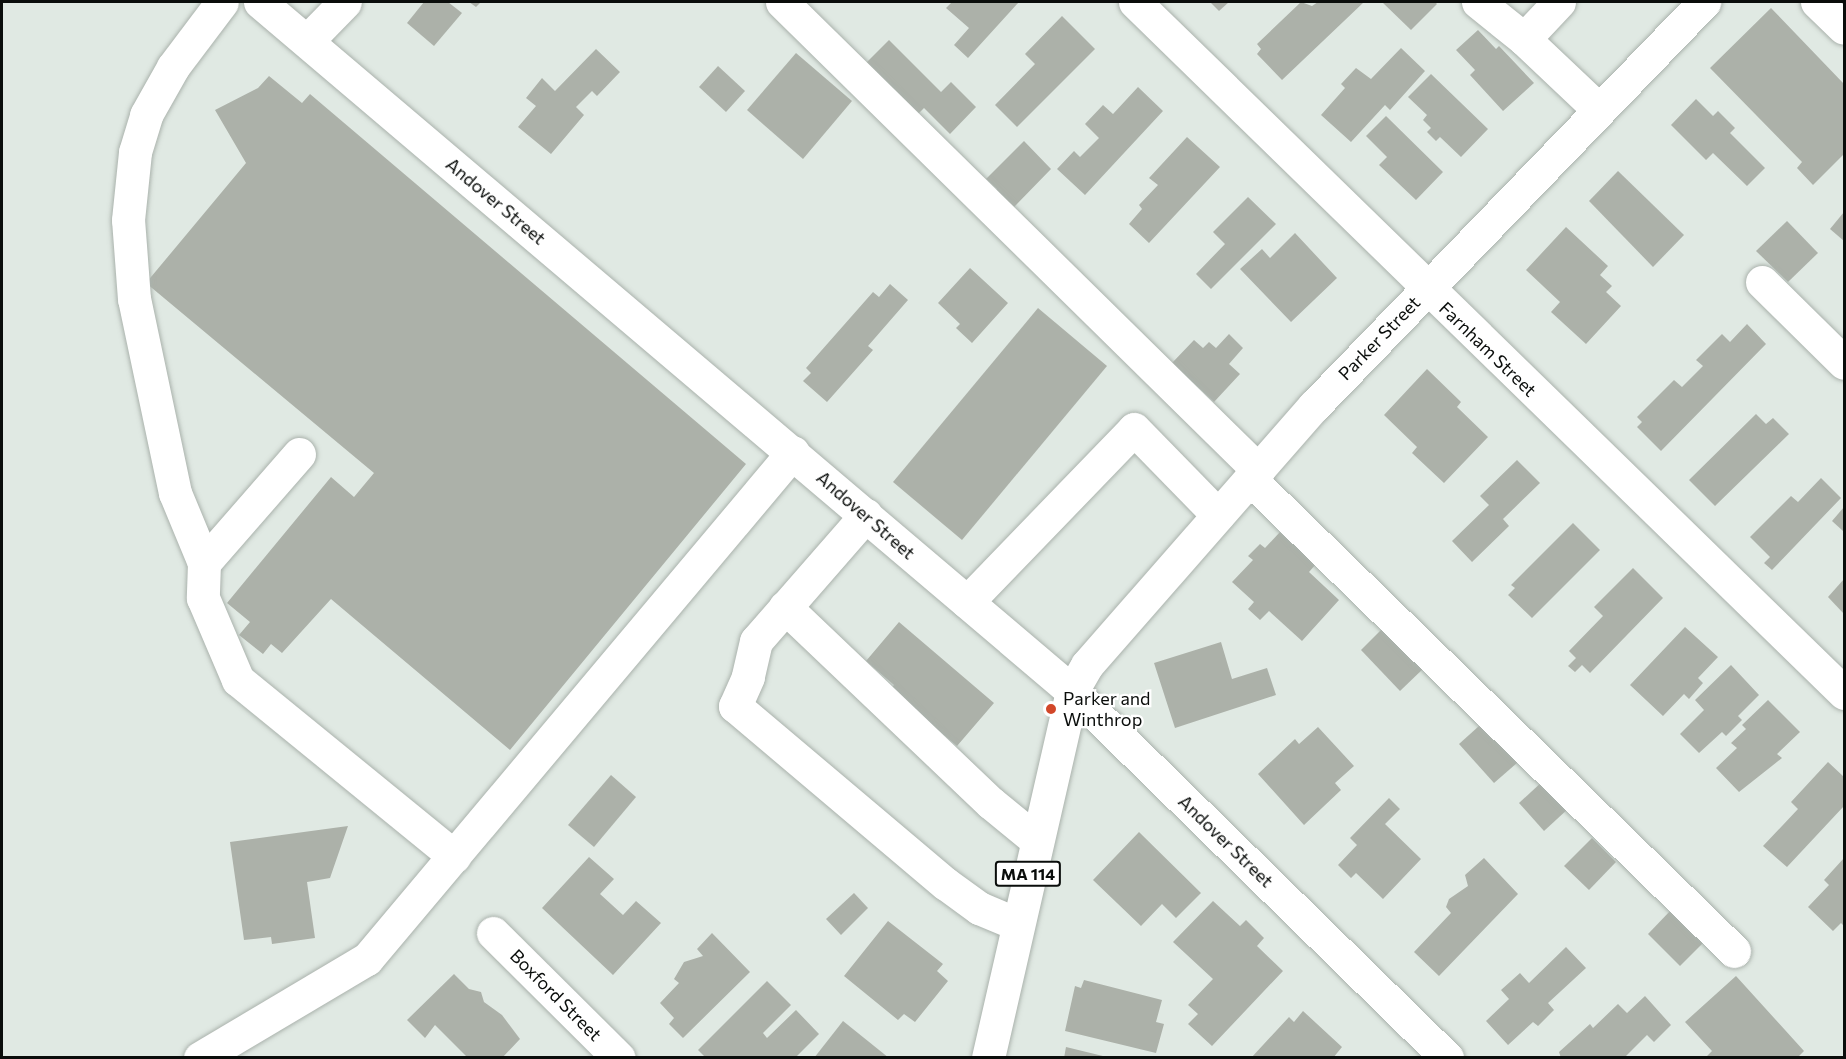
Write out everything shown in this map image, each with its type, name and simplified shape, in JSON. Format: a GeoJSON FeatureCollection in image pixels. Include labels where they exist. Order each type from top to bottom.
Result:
{"type":"FeatureCollection","features":[{"type":"Feature","properties":{"kind":"main road"},"geometry":{"type":"LineString","coordinates":[[222,2],[173,67],[146,115],[135,152],[128,220],[134,299],[175,493],[204,563],[203,598],[238,680],[454,856]]}},
{"type":"Feature","properties":{"kind":"main road","name":"Andover Street"},"geometry":{"type":"LineString","coordinates":[[260,2],[1072,691],[1447,1058]]}},
{"type":"Feature","properties":{"kind":"main road"},"geometry":{"type":"LineString","coordinates":[[307,41],[345,2]]}},
{"type":"Feature","properties":{"kind":"main road"},"geometry":{"type":"LineString","coordinates":[[782,2],[1734,951]]}},
{"type":"Feature","properties":{"kind":"main road","name":"Farnham Street"},"geometry":{"type":"LineString","coordinates":[[1135,2],[1845,693]]}},
{"type":"Feature","properties":{"kind":"main road"},"geometry":{"type":"LineString","coordinates":[[1478,2],[1524,39],[1599,110]]}},
{"type":"Feature","properties":{"kind":"main road"},"geometry":{"type":"LineString","coordinates":[[1524,39],[1559,2]]}},
{"type":"Feature","properties":{"kind":"main road","name":"Parker Street"},"geometry":{"type":"LineString","coordinates":[[1072,691],[1088,664],[1254,474],[1427,288],[1704,2]]}},
{"type":"Feature","properties":{"kind":"main road"},"geometry":{"type":"LineString","coordinates":[[1762,282],[1845,363]]}},
{"type":"Feature","properties":{"kind":"main road"},"geometry":{"type":"LineString","coordinates":[[967,602],[1134,429],[1218,515]]}},
{"type":"Feature","properties":{"kind":"main road"},"geometry":{"type":"LineString","coordinates":[[200,1058],[367,959],[793,452]]}},
{"type":"Feature","properties":{"kind":"main road"},"geometry":{"type":"LineString","coordinates":[[204,563],[299,453]]}},
{"type":"Feature","properties":{"kind":"main road"},"geometry":{"type":"LineString","coordinates":[[866,515],[756,640],[748,676],[735,706],[946,884],[979,908],[1017,924]]}},
{"type":"Feature","properties":{"kind":"main road"},"geometry":{"type":"LineString","coordinates":[[785,607],[991,803],[1036,840]]}},
{"type":"Feature","properties":{"kind":"main road","name":"MA 114"},"geometry":{"type":"LineString","coordinates":[[988,1058],[1036,840],[1072,691]]}},
{"type":"Feature","properties":{"kind":"main road","name":"Boxford Street"},"geometry":{"type":"LineString","coordinates":[[493,933],[619,1058]]}},
{"type":"Feature","properties":{"kind":"building"},"geometry":{"type":"Polygon","coordinates":[[[424,2],[448,2],[462,13],[434,46],[407,23],[424,2]]]}},
{"type":"Feature","properties":{"kind":"building"},"geometry":{"type":"Polygon","coordinates":[[[469,2],[481,2],[476,7],[469,2]]]}},
{"type":"Feature","properties":{"kind":"building"},"geometry":{"type":"Polygon","coordinates":[[[952,2],[1019,2],[968,58],[954,45],[969,28],[946,8],[952,2]]]}},
{"type":"Feature","properties":{"kind":"building"},"geometry":{"type":"Polygon","coordinates":[[[1210,2],[1229,2],[1219,11],[1210,2]]]}},
{"type":"Feature","properties":{"kind":"building"},"geometry":{"type":"Polygon","coordinates":[[[1301,2],[1312,6],[1318,2],[1364,2],[1282,80],[1257,54],[1261,49],[1257,44],[1301,2]]]}},
{"type":"Feature","properties":{"kind":"building"},"geometry":{"type":"Polygon","coordinates":[[[1382,2],[1435,2],[1437,4],[1411,30],[1382,2]]]}},
{"type":"Feature","properties":{"kind":"building"},"geometry":{"type":"Polygon","coordinates":[[[1771,8],[1844,84],[1844,154],[1813,185],[1797,168],[1802,162],[1710,68],[1771,8]]]}},
{"type":"Feature","properties":{"kind":"building"},"geometry":{"type":"Polygon","coordinates":[[[1062,16],[1095,49],[1017,127],[995,105],[1035,64],[1025,54],[1062,16]]]}},
{"type":"Feature","properties":{"kind":"building"},"geometry":{"type":"Polygon","coordinates":[[[1478,30],[1496,49],[1499,46],[1534,83],[1503,111],[1470,75],[1475,70],[1456,50],[1478,30]]]}},
{"type":"Feature","properties":{"kind":"building"},"geometry":{"type":"Polygon","coordinates":[[[889,40],[941,92],[951,82],[976,107],[950,134],[924,108],[918,114],[866,63],[889,40]]]}},
{"type":"Feature","properties":{"kind":"building"},"geometry":{"type":"Polygon","coordinates":[[[1401,48],[1425,71],[1390,110],[1385,105],[1351,142],[1321,115],[1345,88],[1341,84],[1356,68],[1371,79],[1401,48]]]}},
{"type":"Feature","properties":{"kind":"building"},"geometry":{"type":"Polygon","coordinates":[[[596,49],[620,72],[597,96],[592,91],[576,107],[584,115],[551,154],[518,127],[536,106],[526,98],[542,78],[555,91],[596,49]]]}},
{"type":"Feature","properties":{"kind":"building"},"geometry":{"type":"Polygon","coordinates":[[[796,53],[852,101],[803,159],[747,110],[796,53]]]}},
{"type":"Feature","properties":{"kind":"building"},"geometry":{"type":"Polygon","coordinates":[[[718,66],[745,91],[726,112],[699,87],[718,66]]]}},
{"type":"Feature","properties":{"kind":"building"},"geometry":{"type":"Polygon","coordinates":[[[1431,74],[1488,129],[1461,157],[1440,137],[1436,141],[1427,132],[1431,128],[1423,120],[1427,115],[1408,97],[1431,74]]]}},
{"type":"Feature","properties":{"kind":"building"},"geometry":{"type":"Polygon","coordinates":[[[269,76],[302,103],[310,94],[746,464],[510,750],[331,599],[282,653],[271,644],[263,654],[239,635],[250,622],[227,603],[331,477],[354,497],[374,473],[146,283],[246,163],[215,110],[258,88],[269,76]]]}},
{"type":"Feature","properties":{"kind":"building"},"geometry":{"type":"Polygon","coordinates":[[[1138,87],[1163,111],[1085,195],[1057,169],[1074,151],[1080,157],[1099,138],[1085,124],[1103,105],[1113,114],[1138,87]]]}},
{"type":"Feature","properties":{"kind":"building"},"geometry":{"type":"Polygon","coordinates":[[[1696,99],[1713,116],[1718,111],[1735,128],[1730,133],[1765,168],[1747,186],[1713,153],[1706,160],[1671,125],[1696,99]]]}},
{"type":"Feature","properties":{"kind":"building"},"geometry":{"type":"Polygon","coordinates":[[[1386,116],[1443,172],[1416,200],[1379,165],[1387,157],[1366,136],[1386,116]]]}},
{"type":"Feature","properties":{"kind":"building"},"geometry":{"type":"Polygon","coordinates":[[[1187,137],[1220,167],[1149,243],[1129,224],[1142,209],[1139,205],[1158,185],[1149,178],[1187,137]]]}},
{"type":"Feature","properties":{"kind":"building"},"geometry":{"type":"Polygon","coordinates":[[[1024,141],[1051,169],[1014,207],[991,195],[997,189],[986,179],[1024,141]]]}},
{"type":"Feature","properties":{"kind":"building"},"geometry":{"type":"Polygon","coordinates":[[[1618,171],[1684,235],[1653,267],[1589,201],[1618,171]]]}},
{"type":"Feature","properties":{"kind":"building"},"geometry":{"type":"Polygon","coordinates":[[[1248,197],[1276,224],[1211,289],[1196,274],[1225,244],[1213,232],[1248,197]]]}},
{"type":"Feature","properties":{"kind":"building"},"geometry":{"type":"Polygon","coordinates":[[[1844,212],[1844,241],[1830,229],[1844,212]]]}},
{"type":"Feature","properties":{"kind":"building"},"geometry":{"type":"Polygon","coordinates":[[[1787,221],[1818,253],[1788,282],[1756,251],[1787,221]]]}},
{"type":"Feature","properties":{"kind":"building"},"geometry":{"type":"Polygon","coordinates":[[[1566,227],[1608,266],[1600,275],[1612,286],[1606,292],[1621,306],[1586,344],[1551,312],[1560,302],[1526,270],[1566,227]]]}},
{"type":"Feature","properties":{"kind":"building"},"geometry":{"type":"Polygon","coordinates":[[[1295,233],[1337,278],[1291,322],[1240,269],[1262,249],[1270,258],[1295,233]]]}},
{"type":"Feature","properties":{"kind":"building"},"geometry":{"type":"Polygon","coordinates":[[[970,268],[1008,303],[972,343],[956,328],[960,324],[938,303],[970,268]]]}},
{"type":"Feature","properties":{"kind":"building"},"geometry":{"type":"Polygon","coordinates":[[[890,284],[908,300],[868,346],[873,350],[827,402],[803,381],[811,373],[806,368],[873,292],[879,297],[890,284]]]}},
{"type":"Feature","properties":{"kind":"building"},"geometry":{"type":"Polygon","coordinates":[[[1038,308],[1107,366],[962,540],[893,482],[1038,308]]]}},
{"type":"Feature","properties":{"kind":"building"},"geometry":{"type":"Polygon","coordinates":[[[1747,324],[1766,344],[1661,451],[1637,427],[1642,422],[1637,417],[1674,380],[1682,387],[1703,366],[1696,360],[1722,334],[1730,342],[1747,324]]]}},
{"type":"Feature","properties":{"kind":"building"},"geometry":{"type":"Polygon","coordinates":[[[1229,334],[1243,348],[1229,364],[1240,374],[1214,402],[1172,363],[1194,340],[1203,348],[1209,342],[1216,348],[1229,334]]]}},
{"type":"Feature","properties":{"kind":"building"},"geometry":{"type":"Polygon","coordinates":[[[1427,369],[1461,402],[1457,407],[1488,437],[1444,483],[1412,453],[1417,447],[1384,415],[1427,369]]]}},
{"type":"Feature","properties":{"kind":"building"},"geometry":{"type":"Polygon","coordinates":[[[1756,414],[1766,424],[1773,418],[1789,434],[1715,506],[1689,480],[1756,414]]]}},
{"type":"Feature","properties":{"kind":"building"},"geometry":{"type":"Polygon","coordinates":[[[1517,460],[1540,483],[1503,519],[1509,526],[1472,562],[1452,541],[1489,505],[1480,496],[1517,460]]]}},
{"type":"Feature","properties":{"kind":"building"},"geometry":{"type":"Polygon","coordinates":[[[1821,478],[1841,498],[1772,570],[1764,563],[1770,557],[1750,537],[1791,496],[1798,502],[1821,478]]]}},
{"type":"Feature","properties":{"kind":"building"},"geometry":{"type":"Polygon","coordinates":[[[1844,507],[1844,529],[1843,531],[1832,521],[1844,507]]]}},
{"type":"Feature","properties":{"kind":"building"},"geometry":{"type":"Polygon","coordinates":[[[1573,523],[1600,550],[1532,618],[1508,595],[1515,588],[1511,585],[1573,523]]]}},
{"type":"Feature","properties":{"kind":"building"},"geometry":{"type":"Polygon","coordinates":[[[1280,532],[1316,564],[1309,572],[1339,600],[1302,641],[1269,611],[1260,620],[1248,609],[1254,602],[1232,582],[1253,560],[1248,556],[1260,544],[1265,548],[1280,532]]]}},
{"type":"Feature","properties":{"kind":"building"},"geometry":{"type":"Polygon","coordinates":[[[1633,568],[1663,598],[1590,673],[1582,665],[1575,672],[1568,666],[1576,658],[1569,651],[1603,616],[1594,607],[1633,568]]]}},
{"type":"Feature","properties":{"kind":"building"},"geometry":{"type":"Polygon","coordinates":[[[1844,579],[1844,614],[1828,597],[1844,579]]]}},
{"type":"Feature","properties":{"kind":"building"},"geometry":{"type":"Polygon","coordinates":[[[899,622],[994,703],[957,746],[890,690],[894,685],[866,661],[899,622]]]}},
{"type":"Feature","properties":{"kind":"building"},"geometry":{"type":"Polygon","coordinates":[[[1385,626],[1425,667],[1400,691],[1361,650],[1385,626]]]}},
{"type":"Feature","properties":{"kind":"building"},"geometry":{"type":"Polygon","coordinates":[[[1685,627],[1718,657],[1698,678],[1703,683],[1689,699],[1684,694],[1663,716],[1630,685],[1685,627]]]}},
{"type":"Feature","properties":{"kind":"building"},"geometry":{"type":"Polygon","coordinates":[[[1221,642],[1232,679],[1267,668],[1276,695],[1175,728],[1154,663],[1221,642]]]}},
{"type":"Feature","properties":{"kind":"building"},"geometry":{"type":"Polygon","coordinates":[[[1731,665],[1759,695],[1738,716],[1742,720],[1726,736],[1722,732],[1699,753],[1680,734],[1704,710],[1695,700],[1731,665]]]}},
{"type":"Feature","properties":{"kind":"building"},"geometry":{"type":"Polygon","coordinates":[[[1768,700],[1800,732],[1777,754],[1782,758],[1739,792],[1716,768],[1737,748],[1731,743],[1746,729],[1742,725],[1768,700]]]}},
{"type":"Feature","properties":{"kind":"building"},"geometry":{"type":"Polygon","coordinates":[[[1489,717],[1525,756],[1494,783],[1459,744],[1489,717]]]}},
{"type":"Feature","properties":{"kind":"building"},"geometry":{"type":"Polygon","coordinates":[[[1318,727],[1354,766],[1335,783],[1341,790],[1304,825],[1258,774],[1295,739],[1299,744],[1318,727]]]}},
{"type":"Feature","properties":{"kind":"building"},"geometry":{"type":"Polygon","coordinates":[[[1828,762],[1844,777],[1844,806],[1787,867],[1763,846],[1798,809],[1791,802],[1828,762]]]}},
{"type":"Feature","properties":{"kind":"building"},"geometry":{"type":"Polygon","coordinates":[[[611,775],[636,797],[594,847],[568,825],[611,775]]]}},
{"type":"Feature","properties":{"kind":"building"},"geometry":{"type":"Polygon","coordinates":[[[1544,780],[1569,808],[1544,831],[1519,803],[1544,780]]]}},
{"type":"Feature","properties":{"kind":"building"},"geometry":{"type":"Polygon","coordinates":[[[1389,798],[1400,809],[1385,824],[1421,859],[1383,899],[1356,873],[1351,878],[1338,865],[1357,845],[1350,838],[1389,798]]]}},
{"type":"Feature","properties":{"kind":"building"},"geometry":{"type":"Polygon","coordinates":[[[348,826],[330,878],[307,882],[315,938],[272,944],[271,937],[244,940],[230,842],[348,826]]]}},
{"type":"Feature","properties":{"kind":"building"},"geometry":{"type":"Polygon","coordinates":[[[1139,832],[1201,893],[1176,918],[1162,904],[1141,926],[1093,880],[1139,832]]]}},
{"type":"Feature","properties":{"kind":"building"},"geometry":{"type":"Polygon","coordinates":[[[1592,838],[1616,862],[1589,890],[1564,866],[1592,838]]]}},
{"type":"Feature","properties":{"kind":"building"},"geometry":{"type":"Polygon","coordinates":[[[589,857],[614,879],[600,894],[623,915],[636,901],[661,923],[613,975],[542,908],[589,857]]]}},
{"type":"Feature","properties":{"kind":"building"},"geometry":{"type":"Polygon","coordinates":[[[1484,858],[1518,894],[1439,976],[1414,952],[1451,913],[1446,907],[1449,899],[1468,886],[1465,875],[1484,858]]]}},
{"type":"Feature","properties":{"kind":"building"},"geometry":{"type":"Polygon","coordinates":[[[1844,858],[1844,926],[1841,923],[1833,931],[1808,907],[1829,885],[1824,880],[1844,858]]]}},
{"type":"Feature","properties":{"kind":"building"},"geometry":{"type":"Polygon","coordinates":[[[854,893],[868,908],[841,935],[826,919],[854,893]]]}},
{"type":"Feature","properties":{"kind":"building"},"geometry":{"type":"Polygon","coordinates":[[[1213,901],[1240,926],[1246,920],[1264,938],[1257,946],[1283,971],[1212,1046],[1188,1024],[1198,1014],[1188,1005],[1213,979],[1173,942],[1213,901]]]}},
{"type":"Feature","properties":{"kind":"building"},"geometry":{"type":"Polygon","coordinates":[[[1672,909],[1705,941],[1680,966],[1648,934],[1672,909]]]}},
{"type":"Feature","properties":{"kind":"building"},"geometry":{"type":"Polygon","coordinates":[[[888,921],[943,964],[937,971],[948,981],[915,1022],[904,1014],[898,1020],[844,976],[888,921]]]}},
{"type":"Feature","properties":{"kind":"building"},"geometry":{"type":"Polygon","coordinates":[[[712,933],[750,972],[683,1038],[669,1024],[674,1018],[660,1003],[679,983],[674,979],[684,962],[703,956],[697,949],[712,933]]]}},
{"type":"Feature","properties":{"kind":"building"},"geometry":{"type":"Polygon","coordinates":[[[1566,947],[1586,968],[1548,1003],[1554,1010],[1538,1026],[1533,1022],[1508,1045],[1486,1021],[1509,999],[1501,990],[1520,973],[1529,983],[1566,947]]]}},
{"type":"Feature","properties":{"kind":"building"},"geometry":{"type":"Polygon","coordinates":[[[454,974],[469,989],[481,992],[484,1002],[502,1015],[520,1039],[502,1058],[468,1058],[435,1025],[425,1038],[407,1020],[454,974]]]}},
{"type":"Feature","properties":{"kind":"building"},"geometry":{"type":"Polygon","coordinates":[[[1736,976],[1804,1051],[1797,1058],[1705,1058],[1712,1051],[1685,1022],[1736,976]]]}},
{"type":"Feature","properties":{"kind":"building"},"geometry":{"type":"Polygon","coordinates":[[[1084,980],[1162,1000],[1156,1022],[1164,1024],[1156,1053],[1065,1031],[1075,986],[1081,988],[1084,980]]]}},
{"type":"Feature","properties":{"kind":"building"},"geometry":{"type":"Polygon","coordinates":[[[767,981],[791,1005],[763,1033],[767,1038],[796,1010],[819,1034],[795,1058],[706,1058],[698,1050],[767,981]]]}},
{"type":"Feature","properties":{"kind":"building"},"geometry":{"type":"Polygon","coordinates":[[[1645,996],[1671,1025],[1654,1042],[1647,1035],[1624,1058],[1561,1058],[1559,1052],[1590,1024],[1593,1028],[1618,1004],[1627,1013],[1645,996]]]}},
{"type":"Feature","properties":{"kind":"building"},"geometry":{"type":"Polygon","coordinates":[[[1303,1011],[1342,1047],[1333,1058],[1251,1058],[1289,1017],[1294,1022],[1303,1011]]]}},
{"type":"Feature","properties":{"kind":"building"},"geometry":{"type":"Polygon","coordinates":[[[843,1021],[889,1058],[814,1058],[843,1021]]]}},
{"type":"Feature","properties":{"kind":"building"},"geometry":{"type":"Polygon","coordinates":[[[1066,1047],[1107,1057],[1107,1058],[1064,1058],[1066,1047]]]}},
{"type":"Feature","properties":{"kind":"place","name":"Parker and Winthrop"},"geometry":{"type":"Point","coordinates":[1051,709]}}]}
